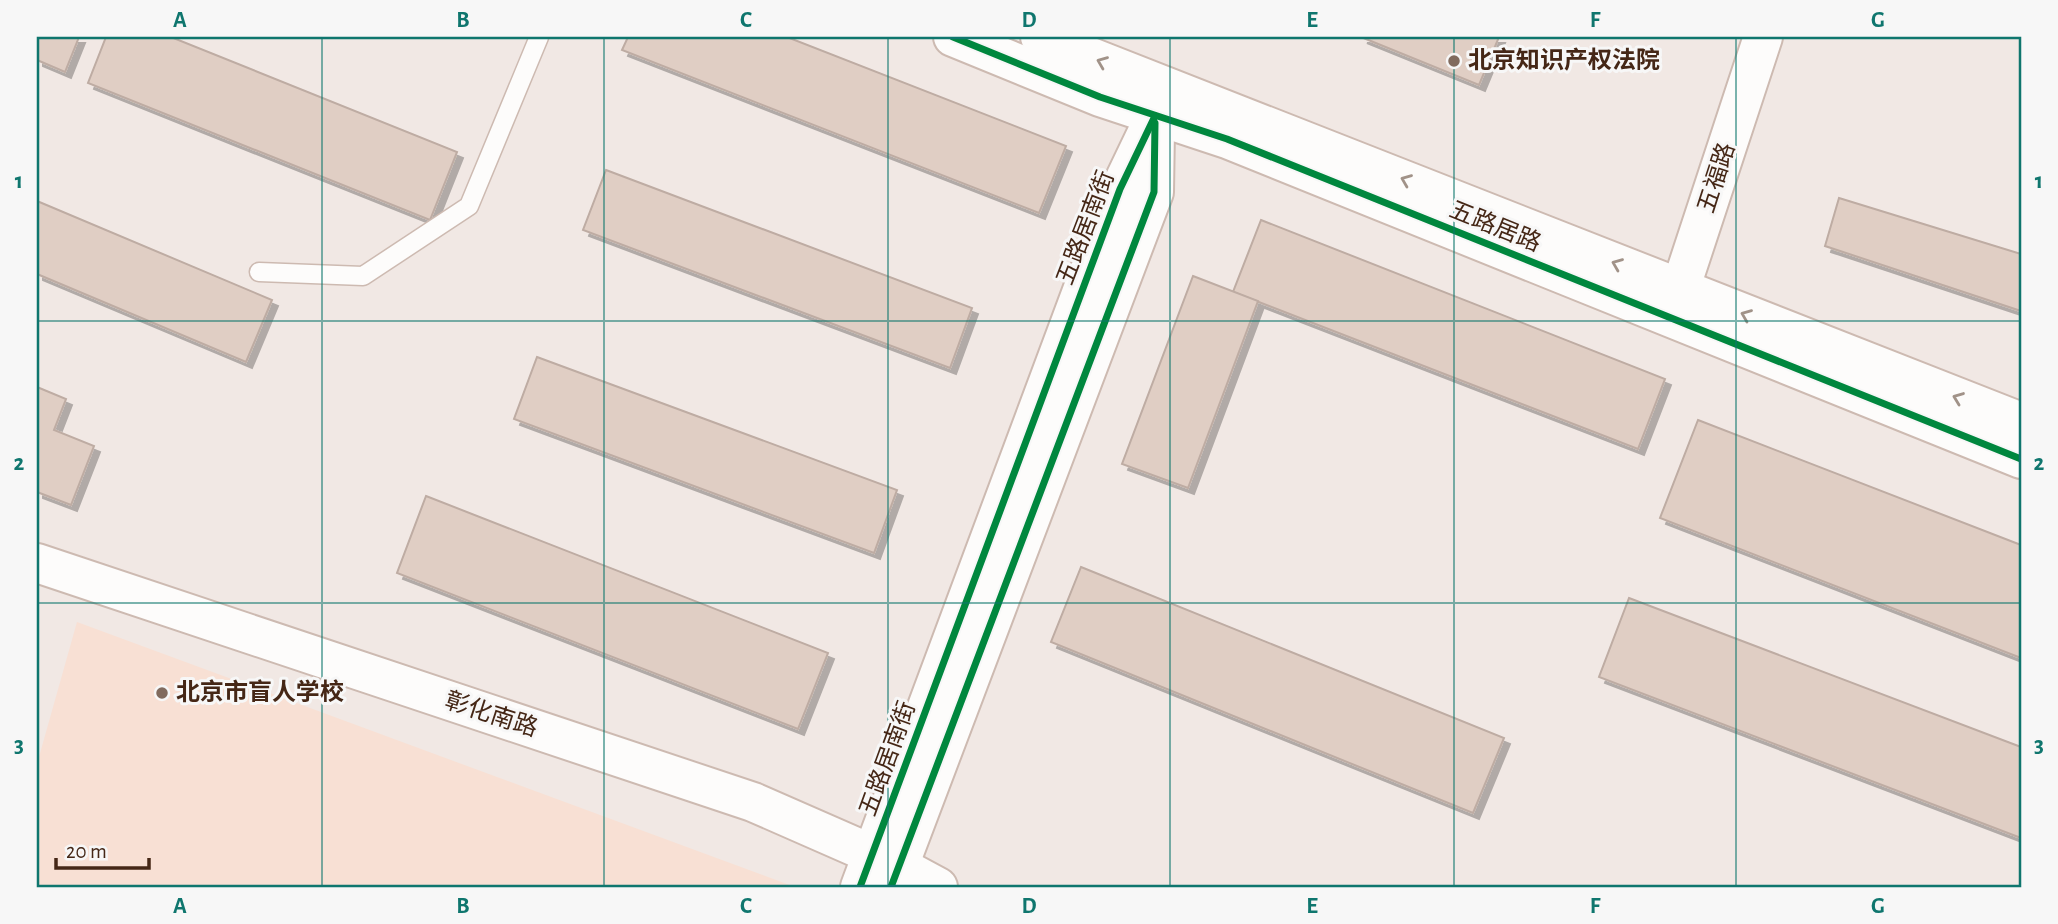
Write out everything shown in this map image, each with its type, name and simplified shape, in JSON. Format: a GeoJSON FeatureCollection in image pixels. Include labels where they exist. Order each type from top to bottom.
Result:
{"type":"FeatureCollection","features":[{"type":"Feature","properties":{"kind":"street","name":"五路居路"},"geometry":{"type":"LineString","coordinates":[[953,37],[1100,97],[1160,101]]}},
{"type":"Feature","properties":{"kind":"street","name":"五路居路"},"geometry":{"type":"LineString","coordinates":[[1040,37],[1227,139],[1676,304],[2021,422]]}},
{"type":"Feature","properties":{"kind":"street","name":"五福路"},"geometry":{"type":"LineString","coordinates":[[1676,304],[1763,37]]}},
{"type":"Feature","properties":{"kind":"street","name":"五路居南街"},"geometry":{"type":"LineString","coordinates":[[895,877],[1154,192],[1160,101]]}},
{"type":"Feature","properties":{"kind":"street","name":"五路居南街"},"geometry":{"type":"LineString","coordinates":[[860,887],[1120,189],[1160,101]]}},
{"type":"Feature","properties":{"kind":"street","name":"五路居路"},"geometry":{"type":"LineString","coordinates":[[1676,304],[2021,459]]}},
{"type":"Feature","properties":{"kind":"street","name":"彰化南路"},"geometry":{"type":"LineString","coordinates":[[38,567],[753,802],[895,877],[938,887]]}},
{"type":"Feature","properties":{"kind":"lane"},"geometry":{"type":"LineString","coordinates":[[259,272],[363,276],[469,206],[539,37]]}},
{"type":"Feature","properties":{"kind":"shaded area","name":"北京市盲人学校"},"geometry":{"type":"Polygon","coordinates":[[[77,622],[795,887],[37,887],[37,764],[77,622]]]}},
{"type":"Feature","properties":{"kind":"building"},"geometry":{"type":"Polygon","coordinates":[[[37,37],[79,37],[65,72],[37,60],[37,37]]]}},
{"type":"Feature","properties":{"kind":"building"},"geometry":{"type":"Polygon","coordinates":[[[106,37],[171,37],[457,152],[430,220],[88,83],[106,37]]]}},
{"type":"Feature","properties":{"kind":"building"},"geometry":{"type":"Polygon","coordinates":[[[628,37],[787,37],[1066,146],[1039,213],[622,50],[628,37]]]}},
{"type":"Feature","properties":{"kind":"building","name":"北京知识产权法院"},"geometry":{"type":"Polygon","coordinates":[[[1361,37],[1499,37],[1479,85],[1361,37]]]}},
{"type":"Feature","properties":{"kind":"building"},"geometry":{"type":"Polygon","coordinates":[[[606,170],[972,308],[950,368],[583,230],[606,170]]]}},
{"type":"Feature","properties":{"kind":"building"},"geometry":{"type":"Polygon","coordinates":[[[1839,198],[2021,254],[2021,311],[1825,246],[1839,198]]]}},
{"type":"Feature","properties":{"kind":"building"},"geometry":{"type":"Polygon","coordinates":[[[37,201],[272,300],[246,362],[37,274],[37,201]]]}},
{"type":"Feature","properties":{"kind":"building"},"geometry":{"type":"Polygon","coordinates":[[[1261,220],[1665,379],[1638,449],[1233,292],[1261,220]]]}},
{"type":"Feature","properties":{"kind":"building"},"geometry":{"type":"Polygon","coordinates":[[[1193,276],[1258,301],[1188,488],[1122,464],[1193,276]]]}},
{"type":"Feature","properties":{"kind":"building"},"geometry":{"type":"Polygon","coordinates":[[[537,357],[897,490],[874,553],[514,419],[537,357]]]}},
{"type":"Feature","properties":{"kind":"building"},"geometry":{"type":"Polygon","coordinates":[[[37,387],[66,399],[54,430],[94,446],[71,505],[37,492],[37,387]]]}},
{"type":"Feature","properties":{"kind":"building"},"geometry":{"type":"Polygon","coordinates":[[[1698,420],[2021,545],[2021,658],[1660,518],[1698,420]]]}},
{"type":"Feature","properties":{"kind":"building"},"geometry":{"type":"Polygon","coordinates":[[[426,496],[828,653],[798,729],[397,573],[426,496]]]}},
{"type":"Feature","properties":{"kind":"building"},"geometry":{"type":"Polygon","coordinates":[[[1081,567],[1504,738],[1473,813],[1051,642],[1081,567]]]}},
{"type":"Feature","properties":{"kind":"building"},"geometry":{"type":"Polygon","coordinates":[[[1629,598],[2021,747],[2021,838],[1599,677],[1629,598]]]}},
{"type":"Feature","properties":{"kind":"cycle path"},"geometry":{"type":"LineString","coordinates":[[953,37],[1100,97],[1227,139],[2021,459]]}},
{"type":"Feature","properties":{"kind":"cycle path"},"geometry":{"type":"LineString","coordinates":[[860,887],[1120,189],[1155,116]]}},
{"type":"Feature","properties":{"kind":"cycle path"},"geometry":{"type":"LineString","coordinates":[[891,887],[1154,192],[1155,123]]}},
{"type":"Feature","properties":{"kind":"place","name":"北京知识产权法院"},"geometry":{"type":"Point","coordinates":[1454,61]}},
{"type":"Feature","properties":{"kind":"place","name":"北京市盲人学校"},"geometry":{"type":"Point","coordinates":[162,693]}}]}
